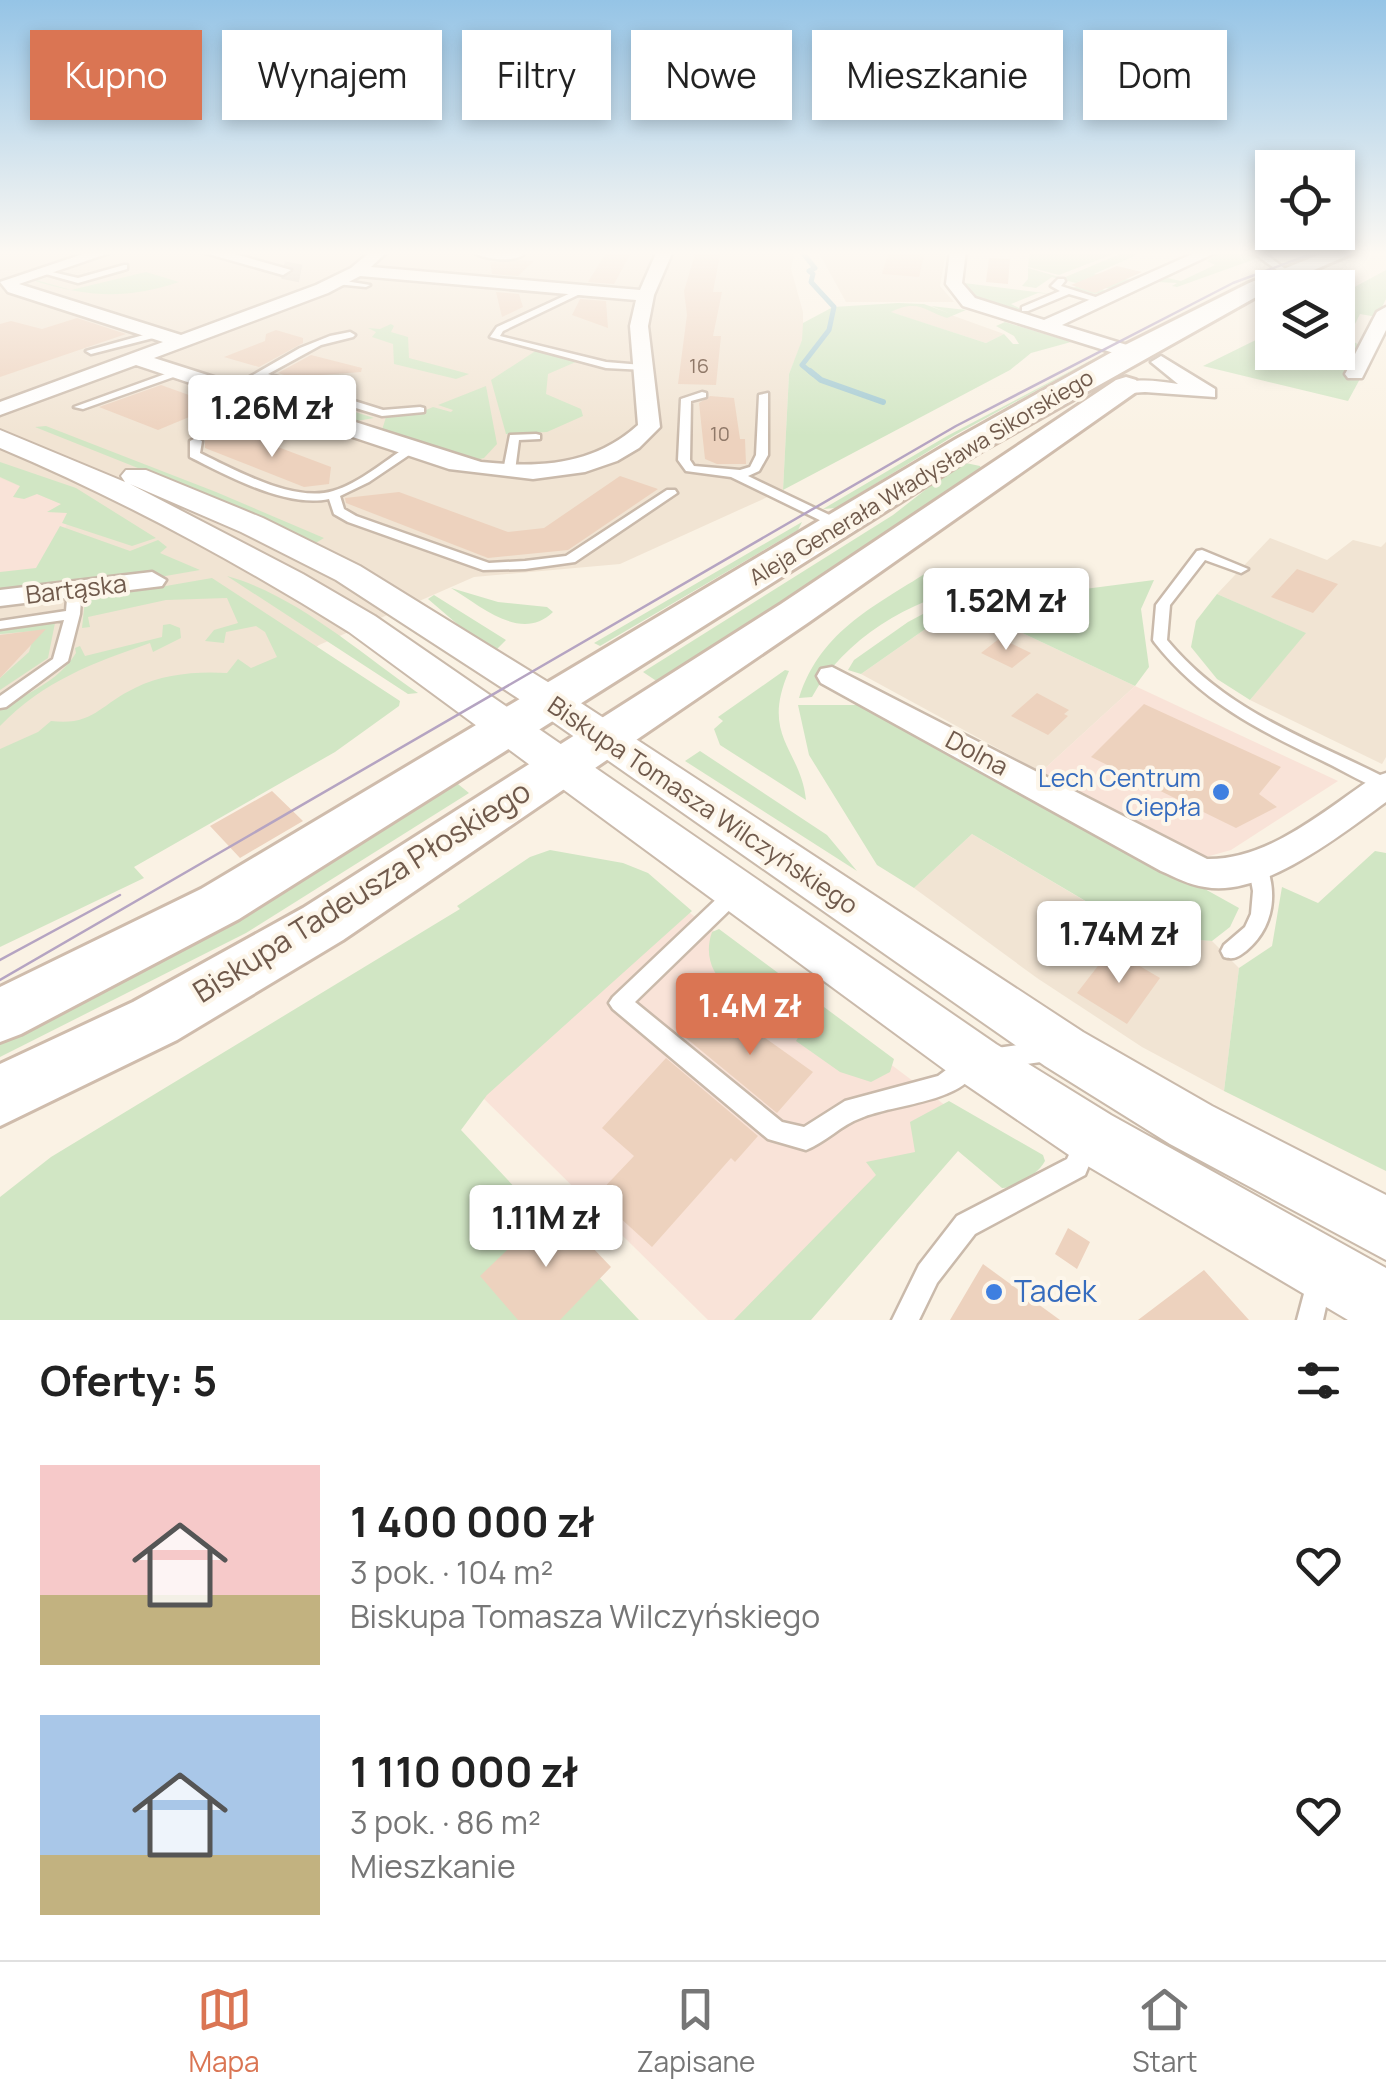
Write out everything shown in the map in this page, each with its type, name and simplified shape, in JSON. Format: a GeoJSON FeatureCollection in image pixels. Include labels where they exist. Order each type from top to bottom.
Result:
{"type":"FeatureCollection","features":[{"type":"Feature","properties":{"kind":"main road","name":"Aleja Generała Władysława Sikorskiego"},"geometry":{"type":"LineString","coordinates":[[530,714],[967,446],[1236,313]]}},
{"type":"Feature","properties":{"kind":"main road","name":"Aleja Generała Władysława Sikorskiego"},"geometry":{"type":"LineString","coordinates":[[584,752],[1121,390],[1146,358]]}},
{"type":"Feature","properties":{"kind":"main road"},"geometry":{"type":"LineString","coordinates":[[967,446],[1012,462]]}},
{"type":"Feature","properties":{"kind":"main road"},"geometry":{"type":"LineString","coordinates":[[0,1016],[220,904],[530,714]]}},
{"type":"Feature","properties":{"kind":"main road","name":"Biskupa Tadeusza Płoskiego"},"geometry":{"type":"LineString","coordinates":[[0,1096],[254,966],[584,752]]}},
{"type":"Feature","properties":{"kind":"street"},"geometry":{"type":"LineString","coordinates":[[93,313],[183,342]]}},
{"type":"Feature","properties":{"kind":"street"},"geometry":{"type":"LineString","coordinates":[[0,409],[259,313]]}},
{"type":"Feature","properties":{"kind":"street"},"geometry":{"type":"LineString","coordinates":[[138,359],[480,470],[565,468],[624,450],[649,427],[642,368],[640,326],[643,313]]}},
{"type":"Feature","properties":{"kind":"street"},"geometry":{"type":"LineString","coordinates":[[995,313],[1146,358],[1205,392],[1145,386],[1121,390]]}},
{"type":"Feature","properties":{"kind":"street"},"geometry":{"type":"LineString","coordinates":[[1043,327],[1076,313]]}},
{"type":"Feature","properties":{"kind":"street"},"geometry":{"type":"LineString","coordinates":[[1355,367],[1358,368],[1386,313]]}},
{"type":"Feature","properties":{"kind":"street","name":"Biskupa Tomasza Wilczyńskiego"},"geometry":{"type":"LineString","coordinates":[[0,420],[296,546],[381,593],[530,714],[584,752],[1064,1050],[1386,1228]]}},
{"type":"Feature","properties":{"kind":"street","name":"Biskupa Tomasza Wilczyńskiego"},"geometry":{"type":"LineString","coordinates":[[0,438],[96,478],[530,714]]}},
{"type":"Feature","properties":{"kind":"street","name":"Bartąska"},"geometry":{"type":"LineString","coordinates":[[0,598],[70,601],[152,580]]}},
{"type":"Feature","properties":{"kind":"street","name":"Dolna"},"geometry":{"type":"LineString","coordinates":[[832,676],[1174,862],[1210,875],[1257,864],[1291,850],[1386,785]]}},
{"type":"Feature","properties":{"kind":"street","name":"Biskupa Tomasza Wilczyńskiego"},"geometry":{"type":"LineString","coordinates":[[584,752],[737,892],[976,1061],[1090,1135],[1315,1294],[1386,1305]]}},
{"type":"Feature","properties":{"kind":"lane"},"geometry":{"type":"LineString","coordinates":[[534,313],[500,328],[496,337],[606,365],[642,368]]}},
{"type":"Feature","properties":{"kind":"lane"},"geometry":{"type":"LineString","coordinates":[[91,351],[158,334]]}},
{"type":"Feature","properties":{"kind":"lane"},"geometry":{"type":"LineString","coordinates":[[201,412],[211,413],[321,336],[350,335]]}},
{"type":"Feature","properties":{"kind":"lane"},"geometry":{"type":"LineString","coordinates":[[79,407],[179,372]]}},
{"type":"Feature","properties":{"kind":"lane"},"geometry":{"type":"LineString","coordinates":[[263,376],[382,413],[420,410]]}},
{"type":"Feature","properties":{"kind":"lane"},"geometry":{"type":"LineString","coordinates":[[702,396],[686,399],[684,460],[690,469],[733,473],[755,469],[762,455],[764,395]]}},
{"type":"Feature","properties":{"kind":"lane"},"geometry":{"type":"LineString","coordinates":[[509,471],[514,438],[536,438]]}},
{"type":"Feature","properties":{"kind":"lane"},"geometry":{"type":"LineString","coordinates":[[196,441],[194,455],[234,472],[290,494],[334,496],[411,449]]}},
{"type":"Feature","properties":{"kind":"lane"},"geometry":{"type":"LineString","coordinates":[[733,473],[838,524]]}},
{"type":"Feature","properties":{"kind":"lane"},"geometry":{"type":"LineString","coordinates":[[334,496],[338,511],[352,519],[488,567],[570,559],[671,493]]}},
{"type":"Feature","properties":{"kind":"lane"},"geometry":{"type":"LineString","coordinates":[[1241,568],[1202,554],[1163,605],[1160,640],[1178,666],[1230,707],[1386,785]]}},
{"type":"Feature","properties":{"kind":"lane"},"geometry":{"type":"LineString","coordinates":[[0,625],[70,601],[60,661],[0,703]]}},
{"type":"Feature","properties":{"kind":"lane"},"geometry":{"type":"LineString","coordinates":[[1231,951],[1252,938],[1259,919],[1264,895],[1257,864]]}},
{"type":"Feature","properties":{"kind":"lane"},"geometry":{"type":"LineString","coordinates":[[737,892],[620,1003],[776,1131],[806,1139],[853,1109],[944,1085],[976,1061],[1064,1050]]}},
{"type":"Feature","properties":{"kind":"lane"},"geometry":{"type":"LineString","coordinates":[[905,1320],[928,1274],[966,1225],[1076,1167],[1090,1135]]}},
{"type":"Feature","properties":{"kind":"shaded area"},"geometry":{"type":"Polygon","coordinates":[[[0,313],[803,313],[803,339],[789,374],[783,490],[620,564],[474,577],[319,645],[303,657],[0,764],[0,313]]]}},
{"type":"Feature","properties":{"kind":"shaded area"},"geometry":{"type":"Polygon","coordinates":[[[892,313],[945,313],[1004,334],[986,343],[892,313]]]}},
{"type":"Feature","properties":{"kind":"shaded area"},"geometry":{"type":"Polygon","coordinates":[[[0,478],[75,510],[40,572],[0,576],[0,478]]]}},
{"type":"Feature","properties":{"kind":"shaded area"},"geometry":{"type":"Polygon","coordinates":[[[1270,538],[1327,560],[1353,540],[1381,547],[1386,542],[1386,757],[1382,764],[1250,700],[1305,633],[1217,594],[1270,538]]]}},
{"type":"Feature","properties":{"kind":"shaded area"},"geometry":{"type":"Polygon","coordinates":[[[961,604],[1135,686],[1041,772],[861,674],[961,604]]]}},
{"type":"Feature","properties":{"kind":"shaded area"},"geometry":{"type":"Polygon","coordinates":[[[1135,686],[1338,781],[1231,850],[1206,857],[1183,853],[1041,772],[1135,686]]]}},
{"type":"Feature","properties":{"kind":"shaded area"},"geometry":{"type":"Polygon","coordinates":[[[972,834],[1144,936],[1212,941],[1239,968],[1224,1091],[1142,1047],[1037,978],[914,888],[972,834]]]}},
{"type":"Feature","properties":{"kind":"shaded area"},"geometry":{"type":"Polygon","coordinates":[[[686,910],[958,1115],[777,1320],[708,1320],[479,1094],[686,910]]]}},
{"type":"Feature","properties":{"kind":"green space"},"geometry":{"type":"Polygon","coordinates":[[[822,313],[893,313],[986,343],[1004,334],[1013,344],[1019,344],[1014,336],[996,326],[1005,322],[1071,342],[1031,353],[1010,370],[783,490],[789,374],[802,340],[803,323],[822,313]]]}},
{"type":"Feature","properties":{"kind":"green space"},"geometry":{"type":"Polygon","coordinates":[[[934,313],[960,313],[947,318],[934,313]]]}},
{"type":"Feature","properties":{"kind":"green space"},"geometry":{"type":"Polygon","coordinates":[[[1355,313],[1379,313],[1377,317],[1360,314],[1355,324],[1355,313]]]}},
{"type":"Feature","properties":{"kind":"green space"},"geometry":{"type":"Polygon","coordinates":[[[391,324],[391,332],[408,337],[409,358],[469,374],[456,379],[394,364],[393,344],[372,337],[376,332],[368,328],[380,329],[391,324]]]}},
{"type":"Feature","properties":{"kind":"green space"},"geometry":{"type":"Polygon","coordinates":[[[1255,340],[1255,370],[1344,370],[1361,377],[1348,401],[1203,366],[1255,340]]]}},
{"type":"Feature","properties":{"kind":"green space"},"geometry":{"type":"Polygon","coordinates":[[[537,350],[578,361],[548,374],[546,394],[581,409],[583,416],[547,432],[506,434],[491,380],[537,350]]]}},
{"type":"Feature","properties":{"kind":"green space"},"geometry":{"type":"Polygon","coordinates":[[[1105,353],[955,435],[836,508],[823,509],[947,436],[1105,353]]]}},
{"type":"Feature","properties":{"kind":"green space"},"geometry":{"type":"Polygon","coordinates":[[[264,383],[374,418],[357,421],[252,386],[264,383]]]}},
{"type":"Feature","properties":{"kind":"green space"},"geometry":{"type":"Polygon","coordinates":[[[486,386],[497,444],[484,458],[476,460],[382,430],[386,417],[414,415],[433,407],[451,412],[438,405],[486,386]]]}},
{"type":"Feature","properties":{"kind":"green space"},"geometry":{"type":"Polygon","coordinates":[[[46,426],[324,538],[314,544],[208,496],[35,427],[46,426]]]}},
{"type":"Feature","properties":{"kind":"green space"},"geometry":{"type":"Polygon","coordinates":[[[0,462],[76,488],[156,538],[132,546],[62,523],[67,513],[47,512],[61,504],[37,494],[24,499],[13,497],[20,486],[0,477],[0,462]]]}},
{"type":"Feature","properties":{"kind":"green space"},"geometry":{"type":"Polygon","coordinates":[[[961,462],[980,466],[982,471],[661,684],[643,672],[893,515],[961,462]]]}},
{"type":"Feature","properties":{"kind":"green space"},"geometry":{"type":"Polygon","coordinates":[[[802,522],[798,530],[600,646],[594,643],[802,522]]]}},
{"type":"Feature","properties":{"kind":"green space"},"geometry":{"type":"Polygon","coordinates":[[[60,526],[130,551],[158,540],[167,547],[160,553],[200,570],[154,578],[154,572],[0,591],[0,572],[36,568],[60,526]]]}},
{"type":"Feature","properties":{"kind":"green space"},"geometry":{"type":"Polygon","coordinates":[[[934,568],[974,587],[926,601],[881,625],[842,657],[812,697],[799,698],[809,674],[836,636],[872,607],[934,568]]]}},
{"type":"Feature","properties":{"kind":"green space"},"geometry":{"type":"Polygon","coordinates":[[[227,576],[302,611],[418,693],[408,694],[227,576]]]}},
{"type":"Feature","properties":{"kind":"green space"},"geometry":{"type":"Polygon","coordinates":[[[212,578],[400,701],[399,706],[335,752],[134,867],[144,878],[0,947],[0,749],[38,732],[51,721],[77,720],[96,713],[157,679],[227,673],[238,659],[251,668],[277,657],[265,632],[256,626],[226,632],[224,643],[205,641],[214,630],[238,623],[227,598],[166,600],[88,617],[90,627],[82,628],[85,600],[212,578]]]}},
{"type":"Feature","properties":{"kind":"green space"},"geometry":{"type":"Polygon","coordinates":[[[1154,580],[1141,609],[1149,667],[1135,686],[961,604],[861,674],[848,670],[854,660],[908,622],[953,598],[1077,590],[1154,580]]]}},
{"type":"Feature","properties":{"kind":"green space"},"geometry":{"type":"Polygon","coordinates":[[[451,588],[498,602],[547,607],[553,612],[541,621],[515,623],[488,612],[451,588]]]}},
{"type":"Feature","properties":{"kind":"green space"},"geometry":{"type":"Polygon","coordinates":[[[1217,594],[1306,633],[1250,700],[1217,679],[1191,647],[1196,621],[1217,594]]]}},
{"type":"Feature","properties":{"kind":"green space"},"geometry":{"type":"Polygon","coordinates":[[[434,595],[506,640],[496,650],[470,635],[428,599],[434,595]]]}},
{"type":"Feature","properties":{"kind":"green space"},"geometry":{"type":"Polygon","coordinates":[[[55,623],[48,658],[0,690],[0,678],[29,652],[35,631],[0,631],[55,623]]]}},
{"type":"Feature","properties":{"kind":"green space"},"geometry":{"type":"Polygon","coordinates":[[[163,625],[180,628],[181,638],[153,652],[150,643],[70,675],[34,697],[0,726],[0,710],[60,672],[76,653],[75,648],[80,646],[85,656],[162,637],[163,625]]]}},
{"type":"Feature","properties":{"kind":"green space"},"geometry":{"type":"Polygon","coordinates":[[[785,670],[789,671],[781,693],[780,727],[806,800],[720,745],[714,729],[723,721],[718,717],[785,670]]]}},
{"type":"Feature","properties":{"kind":"green space"},"geometry":{"type":"Polygon","coordinates":[[[798,705],[858,705],[897,718],[1239,908],[1230,927],[1212,941],[1145,936],[972,834],[914,888],[877,865],[809,755],[798,705]]]}},
{"type":"Feature","properties":{"kind":"green space"},"geometry":{"type":"Polygon","coordinates":[[[700,751],[827,835],[857,871],[685,761],[700,751]]]}},
{"type":"Feature","properties":{"kind":"green space"},"geometry":{"type":"Polygon","coordinates":[[[453,780],[469,793],[246,933],[0,1057],[0,1037],[453,780]]]}},
{"type":"Feature","properties":{"kind":"green space"},"geometry":{"type":"Polygon","coordinates":[[[550,850],[623,863],[648,873],[692,911],[487,1095],[461,1130],[639,1320],[0,1320],[0,1197],[51,1157],[460,909],[457,906],[530,857],[550,850]]]}},
{"type":"Feature","properties":{"kind":"green space"},"geometry":{"type":"Polygon","coordinates":[[[1375,851],[1386,853],[1386,1171],[1224,1091],[1239,968],[1272,946],[1282,887],[1318,903],[1375,851]]]}},
{"type":"Feature","properties":{"kind":"green space"},"geometry":{"type":"Polygon","coordinates":[[[719,929],[894,1059],[890,1072],[871,1082],[840,1072],[796,1041],[799,1036],[772,1016],[767,1021],[744,1004],[723,984],[710,961],[712,932],[719,929]]]}},
{"type":"Feature","properties":{"kind":"green space"},"geometry":{"type":"Polygon","coordinates":[[[949,1101],[1043,1155],[1045,1161],[1026,1179],[1002,1188],[958,1151],[811,1320],[734,1320],[876,1175],[866,1162],[915,1152],[910,1122],[949,1101]]]}},
{"type":"Feature","properties":{"kind":"building"},"geometry":{"type":"Polygon","coordinates":[[[607,313],[608,328],[572,315],[607,313]]]}},
{"type":"Feature","properties":{"kind":"building"},"geometry":{"type":"Polygon","coordinates":[[[718,313],[713,336],[721,336],[716,385],[678,384],[687,315],[718,313]]]}},
{"type":"Feature","properties":{"kind":"building"},"geometry":{"type":"Polygon","coordinates":[[[77,318],[126,334],[0,377],[0,324],[11,321],[42,329],[77,318]]]}},
{"type":"Feature","properties":{"kind":"building"},"geometry":{"type":"Polygon","coordinates":[[[276,330],[303,338],[303,343],[259,367],[224,357],[265,341],[266,334],[276,330]]]}},
{"type":"Feature","properties":{"kind":"building"},"geometry":{"type":"Polygon","coordinates":[[[311,355],[362,368],[361,372],[308,376],[307,382],[278,373],[311,355]]]}},
{"type":"Feature","properties":{"kind":"building"},"geometry":{"type":"Polygon","coordinates":[[[161,385],[214,404],[199,406],[192,411],[194,415],[158,430],[99,407],[161,385]]]}},
{"type":"Feature","properties":{"kind":"building"},"geometry":{"type":"Polygon","coordinates":[[[710,396],[734,398],[740,439],[745,439],[746,464],[717,464],[705,459],[699,403],[710,396]]]}},
{"type":"Feature","properties":{"kind":"building"},"geometry":{"type":"Polygon","coordinates":[[[249,436],[331,467],[329,484],[304,487],[205,448],[205,440],[249,436]]]}},
{"type":"Feature","properties":{"kind":"building"},"geometry":{"type":"Polygon","coordinates":[[[620,476],[658,489],[568,550],[488,558],[346,503],[345,498],[399,492],[508,532],[544,528],[620,476]]]}},
{"type":"Feature","properties":{"kind":"building"},"geometry":{"type":"Polygon","coordinates":[[[1297,569],[1338,584],[1313,613],[1271,597],[1297,569]]]}},
{"type":"Feature","properties":{"kind":"building"},"geometry":{"type":"Polygon","coordinates":[[[46,629],[0,678],[0,635],[46,629]]]}},
{"type":"Feature","properties":{"kind":"building"},"geometry":{"type":"Polygon","coordinates":[[[1000,638],[1031,653],[1012,668],[981,653],[1000,638]]]}},
{"type":"Feature","properties":{"kind":"building"},"geometry":{"type":"Polygon","coordinates":[[[1037,693],[1069,710],[1064,714],[1068,716],[1048,735],[1011,716],[1037,693]]]}},
{"type":"Feature","properties":{"kind":"building"},"geometry":{"type":"Polygon","coordinates":[[[1144,704],[1281,767],[1259,794],[1277,807],[1236,828],[1091,757],[1144,704]]]}},
{"type":"Feature","properties":{"kind":"building"},"geometry":{"type":"Polygon","coordinates":[[[272,791],[303,821],[240,858],[210,826],[272,791]]]}},
{"type":"Feature","properties":{"kind":"building"},"geometry":{"type":"Polygon","coordinates":[[[1111,949],[1160,978],[1127,1024],[1077,993],[1111,949]]]}},
{"type":"Feature","properties":{"kind":"building"},"geometry":{"type":"Polygon","coordinates":[[[719,1005],[813,1072],[777,1113],[686,1038],[719,1005]]]}},
{"type":"Feature","properties":{"kind":"building"},"geometry":{"type":"Polygon","coordinates":[[[666,1058],[758,1136],[735,1162],[731,1158],[652,1247],[596,1196],[634,1156],[602,1128],[666,1058]]]}},
{"type":"Feature","properties":{"kind":"building"},"geometry":{"type":"Polygon","coordinates":[[[553,1206],[611,1267],[560,1320],[518,1320],[480,1276],[553,1206]]]}},
{"type":"Feature","properties":{"kind":"building"},"geometry":{"type":"Polygon","coordinates":[[[1068,1228],[1090,1242],[1077,1269],[1055,1254],[1068,1228]]]}},
{"type":"Feature","properties":{"kind":"building","name":"Tadek"},"geometry":{"type":"Polygon","coordinates":[[[983,1264],[1060,1320],[950,1320],[983,1264]]]}},
{"type":"Feature","properties":{"kind":"building"},"geometry":{"type":"Polygon","coordinates":[[[1204,1270],[1249,1320],[1138,1320],[1204,1270]]]}},
{"type":"Feature","properties":{"kind":"waterway"},"geometry":{"type":"LineString","coordinates":[[813,374],[802,365],[829,330],[833,313]]}},
{"type":"Feature","properties":{"kind":"waterway"},"geometry":{"type":"LineString","coordinates":[[810,371],[821,380],[883,402]]}},
{"type":"Feature","properties":{"kind":"tram line"},"geometry":{"type":"LineString","coordinates":[[0,980],[956,426],[1176,313]]}},
{"type":"Feature","properties":{"kind":"tram line"},"geometry":{"type":"LineString","coordinates":[[0,960],[120,895]]}},
{"type":"Feature","properties":{"kind":"place","name":"Lech Centrum Ciepła"},"geometry":{"type":"Point","coordinates":[1221,792]}},
{"type":"Feature","properties":{"kind":"place","name":"Tadek"},"geometry":{"type":"Point","coordinates":[994,1292]}}]}
